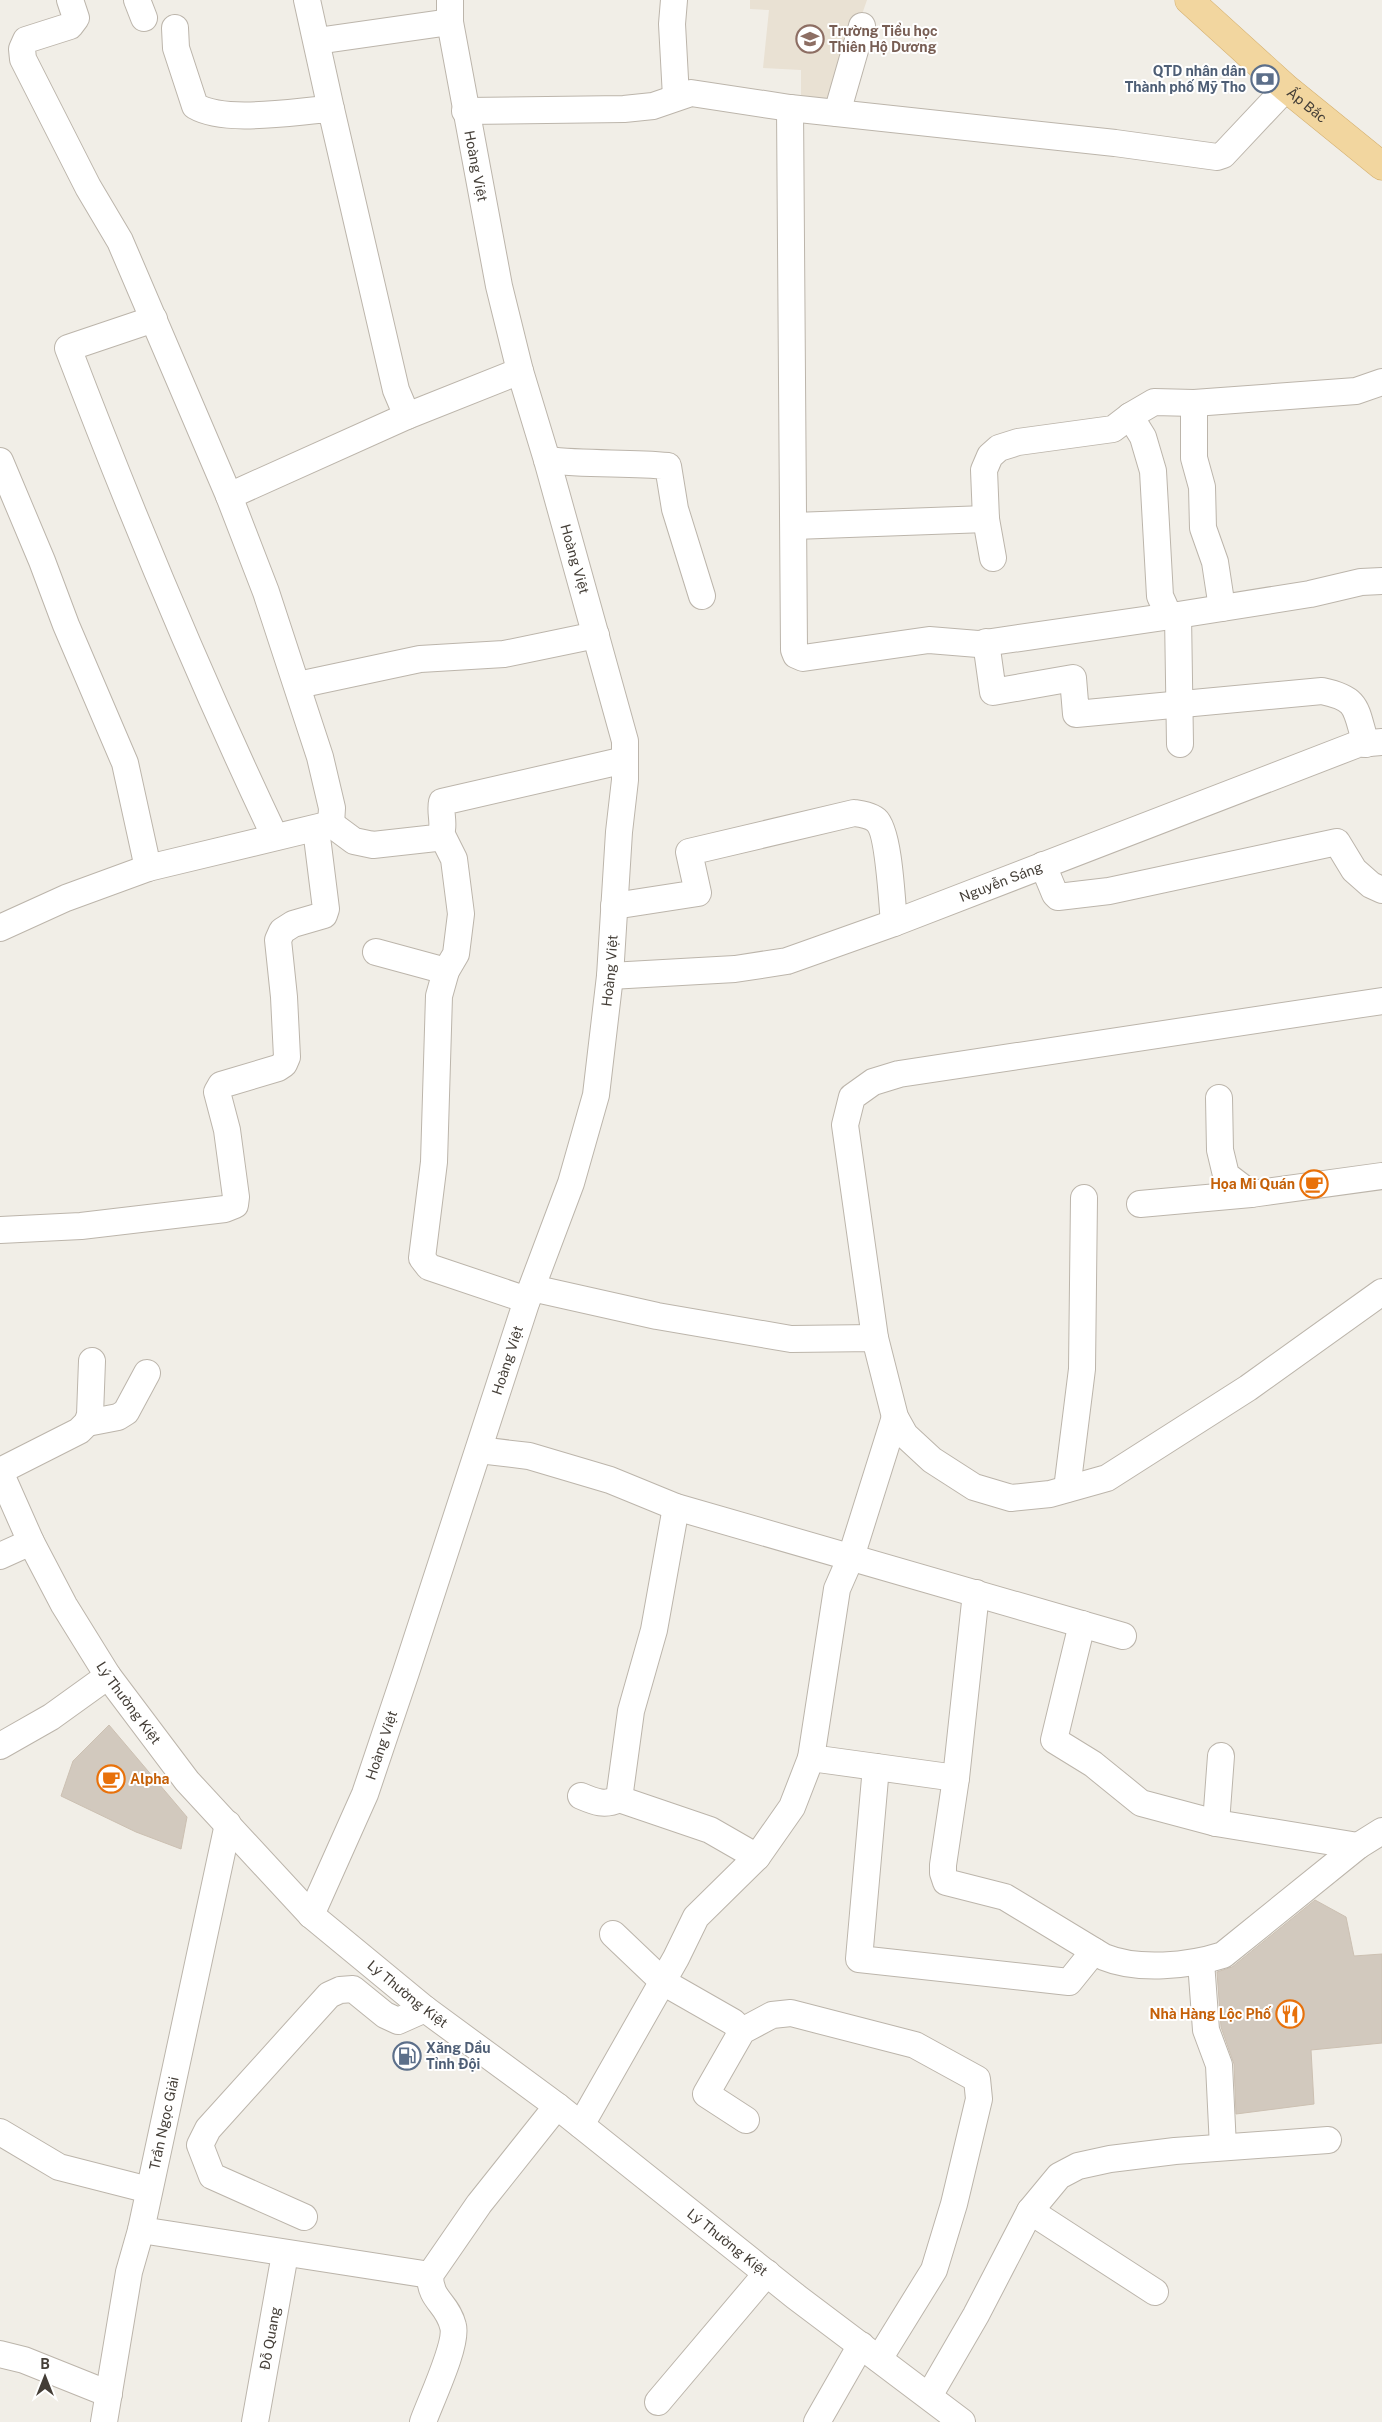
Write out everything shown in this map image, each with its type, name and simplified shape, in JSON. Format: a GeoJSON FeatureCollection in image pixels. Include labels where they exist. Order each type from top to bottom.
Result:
{"type":"FeatureCollection","features":[{"type":"Feature","properties":{"kind":"main road","name":"Ấp Bắc"},"geometry":{"type":"LineString","coordinates":[[1189,0],[1286,88],[1382,166]]}},
{"type":"Feature","properties":{"kind":"street"},"geometry":{"type":"LineString","coordinates":[[0,1230],[80,1226],[225,1209],[235,1205],[236,1197],[227,1130],[217,1092],[221,1085],[278,1068],[284,1064],[287,1057],[284,997],[278,940],[282,931],[293,924],[324,914],[326,909],[323,827],[332,808],[320,757],[298,686],[229,496],[120,241],[88,187],[23,59],[22,49],[26,40],[74,23],[76,18],[70,0]]}},
{"type":"Feature","properties":{"kind":"street"},"geometry":{"type":"LineString","coordinates":[[307,0],[396,390],[407,416]]}},
{"type":"Feature","properties":{"kind":"street"},"geometry":{"type":"LineString","coordinates":[[674,0],[672,24],[676,97]]}},
{"type":"Feature","properties":{"kind":"street"},"geometry":{"type":"LineString","coordinates":[[317,41],[450,11]]}},
{"type":"Feature","properties":{"kind":"street","name":"Hoàng Việt"},"geometry":{"type":"LineString","coordinates":[[310,1915],[364,1794],[529,1294],[571,1183],[596,1096],[610,976],[625,741],[547,460],[520,371],[499,286],[465,110],[450,11]]}},
{"type":"Feature","properties":{"kind":"street"},"geometry":{"type":"LineString","coordinates":[[837,113],[862,26]]}},
{"type":"Feature","properties":{"kind":"street"},"geometry":{"type":"LineString","coordinates":[[174,28],[176,48],[195,106],[200,109],[225,116],[331,109]]}},
{"type":"Feature","properties":{"kind":"street"},"geometry":{"type":"LineString","coordinates":[[465,110],[624,109],[653,106],[691,93],[790,108],[1115,143],[1217,157],[1223,156],[1286,88]]}},
{"type":"Feature","properties":{"kind":"street"},"geometry":{"type":"LineString","coordinates":[[790,108],[794,650],[796,655],[802,658],[929,640],[968,644],[986,642],[1173,616],[1310,594],[1361,582],[1382,580]]}},
{"type":"Feature","properties":{"kind":"street"},"geometry":{"type":"LineString","coordinates":[[154,319],[68,348],[131,512],[227,736],[275,837]]}},
{"type":"Feature","properties":{"kind":"street"},"geometry":{"type":"LineString","coordinates":[[229,496],[407,416],[520,371]]}},
{"type":"Feature","properties":{"kind":"street"},"geometry":{"type":"LineString","coordinates":[[993,558],[986,519],[984,470],[990,456],[999,448],[1018,442],[1112,430],[1130,416],[1154,402],[1194,403],[1356,391],[1382,382]]}},
{"type":"Feature","properties":{"kind":"street"},"geometry":{"type":"LineString","coordinates":[[1194,403],[1194,458],[1202,487],[1203,528],[1214,562],[1222,608]]}},
{"type":"Feature","properties":{"kind":"street"},"geometry":{"type":"LineString","coordinates":[[1130,416],[1143,438],[1153,471],[1160,596],[1173,616],[1180,744]]}},
{"type":"Feature","properties":{"kind":"street"},"geometry":{"type":"LineString","coordinates":[[547,460],[571,463],[634,463],[668,466],[676,509],[702,596]]}},
{"type":"Feature","properties":{"kind":"street"},"geometry":{"type":"LineString","coordinates":[[0,461],[42,561],[66,626],[125,763],[148,868]]}},
{"type":"Feature","properties":{"kind":"street"},"geometry":{"type":"LineString","coordinates":[[794,526],[986,519]]}},
{"type":"Feature","properties":{"kind":"street"},"geometry":{"type":"LineString","coordinates":[[298,686],[420,659],[504,654],[596,635]]}},
{"type":"Feature","properties":{"kind":"street"},"geometry":{"type":"LineString","coordinates":[[986,642],[993,692],[1073,678],[1076,714],[1322,691],[1343,695],[1353,704],[1374,743]]}},
{"type":"Feature","properties":{"kind":"street","name":"Nguyễn Sáng"},"geometry":{"type":"LineString","coordinates":[[610,976],[735,969],[787,961],[1374,743]]}},
{"type":"Feature","properties":{"kind":"street"},"geometry":{"type":"LineString","coordinates":[[625,760],[497,791],[442,802],[442,835],[454,859],[461,914],[456,954],[446,971],[440,996],[434,1162],[422,1258],[429,1267],[529,1294],[791,1339],[875,1338]]}},
{"type":"Feature","properties":{"kind":"street"},"geometry":{"type":"LineString","coordinates":[[614,906],[698,893],[690,852],[854,813],[871,817],[878,821],[885,838],[894,922]]}},
{"type":"Feature","properties":{"kind":"street"},"geometry":{"type":"LineString","coordinates":[[0,928],[66,898],[148,868],[275,837],[323,827],[354,841],[373,845],[436,838],[442,835]]}},
{"type":"Feature","properties":{"kind":"street"},"geometry":{"type":"LineString","coordinates":[[1043,865],[1055,894],[1058,896],[1069,896],[1109,891],[1337,842],[1354,870],[1371,885],[1382,890]]}},
{"type":"Feature","properties":{"kind":"street"},"geometry":{"type":"LineString","coordinates":[[376,952],[446,971]]}},
{"type":"Feature","properties":{"kind":"street"},"geometry":{"type":"LineString","coordinates":[[1382,1001],[899,1074],[873,1082],[852,1097],[845,1125],[875,1338],[895,1417],[905,1435],[932,1460],[974,1486],[1011,1498],[1050,1494],[1107,1478],[1248,1388],[1382,1292]]}},
{"type":"Feature","properties":{"kind":"street"},"geometry":{"type":"LineString","coordinates":[[1219,1098],[1220,1150],[1226,1175],[1251,1194]]}},
{"type":"Feature","properties":{"kind":"street"},"geometry":{"type":"LineString","coordinates":[[1140,1204],[1251,1194],[1382,1176]]}},
{"type":"Feature","properties":{"kind":"street"},"geometry":{"type":"LineString","coordinates":[[1067,1489],[1082,1369],[1084,1198]]}},
{"type":"Feature","properties":{"kind":"street"},"geometry":{"type":"LineString","coordinates":[[0,1471],[79,1431],[87,1423],[90,1415],[92,1361]]}},
{"type":"Feature","properties":{"kind":"street"},"geometry":{"type":"LineString","coordinates":[[87,1423],[118,1417],[126,1412],[147,1373]]}},
{"type":"Feature","properties":{"kind":"street"},"geometry":{"type":"LineString","coordinates":[[581,2125],[665,1979],[696,1917],[757,1857],[792,1807],[811,1758],[838,1590],[851,1557],[895,1417]]}},
{"type":"Feature","properties":{"kind":"street"},"geometry":{"type":"LineString","coordinates":[[479,1450],[529,1456],[610,1480],[676,1507],[1123,1636]]}},
{"type":"Feature","properties":{"kind":"street","name":"Lý Thường Kiệt"},"geometry":{"type":"LineString","coordinates":[[0,1471],[31,1542],[64,1605],[108,1676],[187,1781],[310,1915],[425,2009],[557,2106],[767,2273],[962,2422]]}},
{"type":"Feature","properties":{"kind":"street"},"geometry":{"type":"LineString","coordinates":[[619,1799],[631,1711],[654,1630],[676,1507]]}},
{"type":"Feature","properties":{"kind":"street"},"geometry":{"type":"LineString","coordinates":[[0,1556],[31,1542]]}},
{"type":"Feature","properties":{"kind":"street"},"geometry":{"type":"LineString","coordinates":[[976,1593],[956,1778],[943,1865],[946,1882],[1005,1897],[1094,1951],[1116,1962],[1128,1964],[1201,1962],[1223,1955],[1358,1846],[1382,1831]]}},
{"type":"Feature","properties":{"kind":"street"},"geometry":{"type":"LineString","coordinates":[[1082,1624],[1054,1740],[1093,1764],[1141,1803],[1216,1823],[1358,1846]]}},
{"type":"Feature","properties":{"kind":"street"},"geometry":{"type":"LineString","coordinates":[[0,1746],[51,1718],[108,1676]]}},
{"type":"Feature","properties":{"kind":"street"},"geometry":{"type":"LineString","coordinates":[[1216,1823],[1220,1756]]}},
{"type":"Feature","properties":{"kind":"street"},"geometry":{"type":"LineString","coordinates":[[811,1758],[956,1778]]}},
{"type":"Feature","properties":{"kind":"street"},"geometry":{"type":"LineString","coordinates":[[876,1767],[859,1959],[1069,1982],[1094,1951]]}},
{"type":"Feature","properties":{"kind":"street"},"geometry":{"type":"LineString","coordinates":[[582,1796],[599,1804],[612,1803],[619,1799],[710,1830],[757,1857]]}},
{"type":"Feature","properties":{"kind":"street","name":"Trần Ngọc Giải"},"geometry":{"type":"LineString","coordinates":[[104,2422],[130,2272],[141,2230],[228,1824]]}},
{"type":"Feature","properties":{"kind":"street"},"geometry":{"type":"LineString","coordinates":[[613,1934],[655,1974],[733,2022],[742,2031]]}},
{"type":"Feature","properties":{"kind":"street"},"geometry":{"type":"LineString","coordinates":[[1201,1962],[1206,2030],[1219,2065],[1223,2147]]}},
{"type":"Feature","properties":{"kind":"street"},"geometry":{"type":"LineString","coordinates":[[304,2217],[212,2176],[200,2146],[208,2129],[329,1995],[340,1990],[353,1989],[384,2015],[398,2021],[425,2009]]}},
{"type":"Feature","properties":{"kind":"street"},"geometry":{"type":"LineString","coordinates":[[746,2120],[706,2094],[742,2031],[772,2015],[791,2013],[915,2045],[977,2079],[979,2099],[954,2204],[934,2270],[817,2422]]}},
{"type":"Feature","properties":{"kind":"street"},"geometry":{"type":"LineString","coordinates":[[423,2422],[452,2347],[454,2328],[450,2316],[430,2289],[430,2275],[479,2204],[557,2106]]}},
{"type":"Feature","properties":{"kind":"street"},"geometry":{"type":"LineString","coordinates":[[0,2132],[59,2167],[149,2190]]}},
{"type":"Feature","properties":{"kind":"street"},"geometry":{"type":"LineString","coordinates":[[929,2396],[976,2316],[1030,2211],[1060,2176],[1078,2166],[1166,2152],[1328,2140]]}},
{"type":"Feature","properties":{"kind":"street"},"geometry":{"type":"LineString","coordinates":[[1030,2211],[1155,2292]]}},
{"type":"Feature","properties":{"kind":"street"},"geometry":{"type":"LineString","coordinates":[[141,2230],[285,2254],[430,2275]]}},
{"type":"Feature","properties":{"kind":"street","name":"Đỗ Quang"},"geometry":{"type":"LineString","coordinates":[[255,2422],[285,2254]]}},
{"type":"Feature","properties":{"kind":"street"},"geometry":{"type":"LineString","coordinates":[[658,2402],[767,2273]]}},
{"type":"Feature","properties":{"kind":"street"},"geometry":{"type":"LineString","coordinates":[[0,2354],[24,2360],[109,2394]]}},
{"type":"Feature","properties":{"kind":"shaded area","name":"Trường Tiểu học Thiên Hộ Dương"},"geometry":{"type":"Polygon","coordinates":[[[750,0],[867,0],[830,106],[801,102],[801,70],[763,68],[769,10],[750,9],[750,0]]]}},
{"type":"Feature","properties":{"kind":"building","name":"Alpha"},"geometry":{"type":"Polygon","coordinates":[[[109,1725],[187,1817],[181,1849],[136,1832],[61,1796],[73,1761],[109,1725]]]}},
{"type":"Feature","properties":{"kind":"building","name":"Nhà Hàng Lộc Phố"},"geometry":{"type":"Polygon","coordinates":[[[1315,1900],[1346,1917],[1354,1956],[1382,1954],[1382,2043],[1311,2050],[1314,2104],[1236,2114],[1234,2064],[1221,2027],[1217,1972],[1232,1967],[1315,1900]]]}},
{"type":"Feature","properties":{"kind":"place","name":"Trường Tiểu học Thiên Hộ Dương"},"geometry":{"type":"Point","coordinates":[810,39]}},
{"type":"Feature","properties":{"kind":"place","name":"QTD nhân dân Thành phố Mỹ Tho"},"geometry":{"type":"Point","coordinates":[1265,79]}},
{"type":"Feature","properties":{"kind":"place","name":"Họa Mi Quán"},"geometry":{"type":"Point","coordinates":[1314,1184]}},
{"type":"Feature","properties":{"kind":"place","name":"Alpha"},"geometry":{"type":"Point","coordinates":[111,1779]}},
{"type":"Feature","properties":{"kind":"place","name":"Nhà Hàng Lộc Phố"},"geometry":{"type":"Point","coordinates":[1290,2014]}},
{"type":"Feature","properties":{"kind":"place","name":"Xăng Dầu Tỉnh Đội"},"geometry":{"type":"Point","coordinates":[407,2056]}}]}
